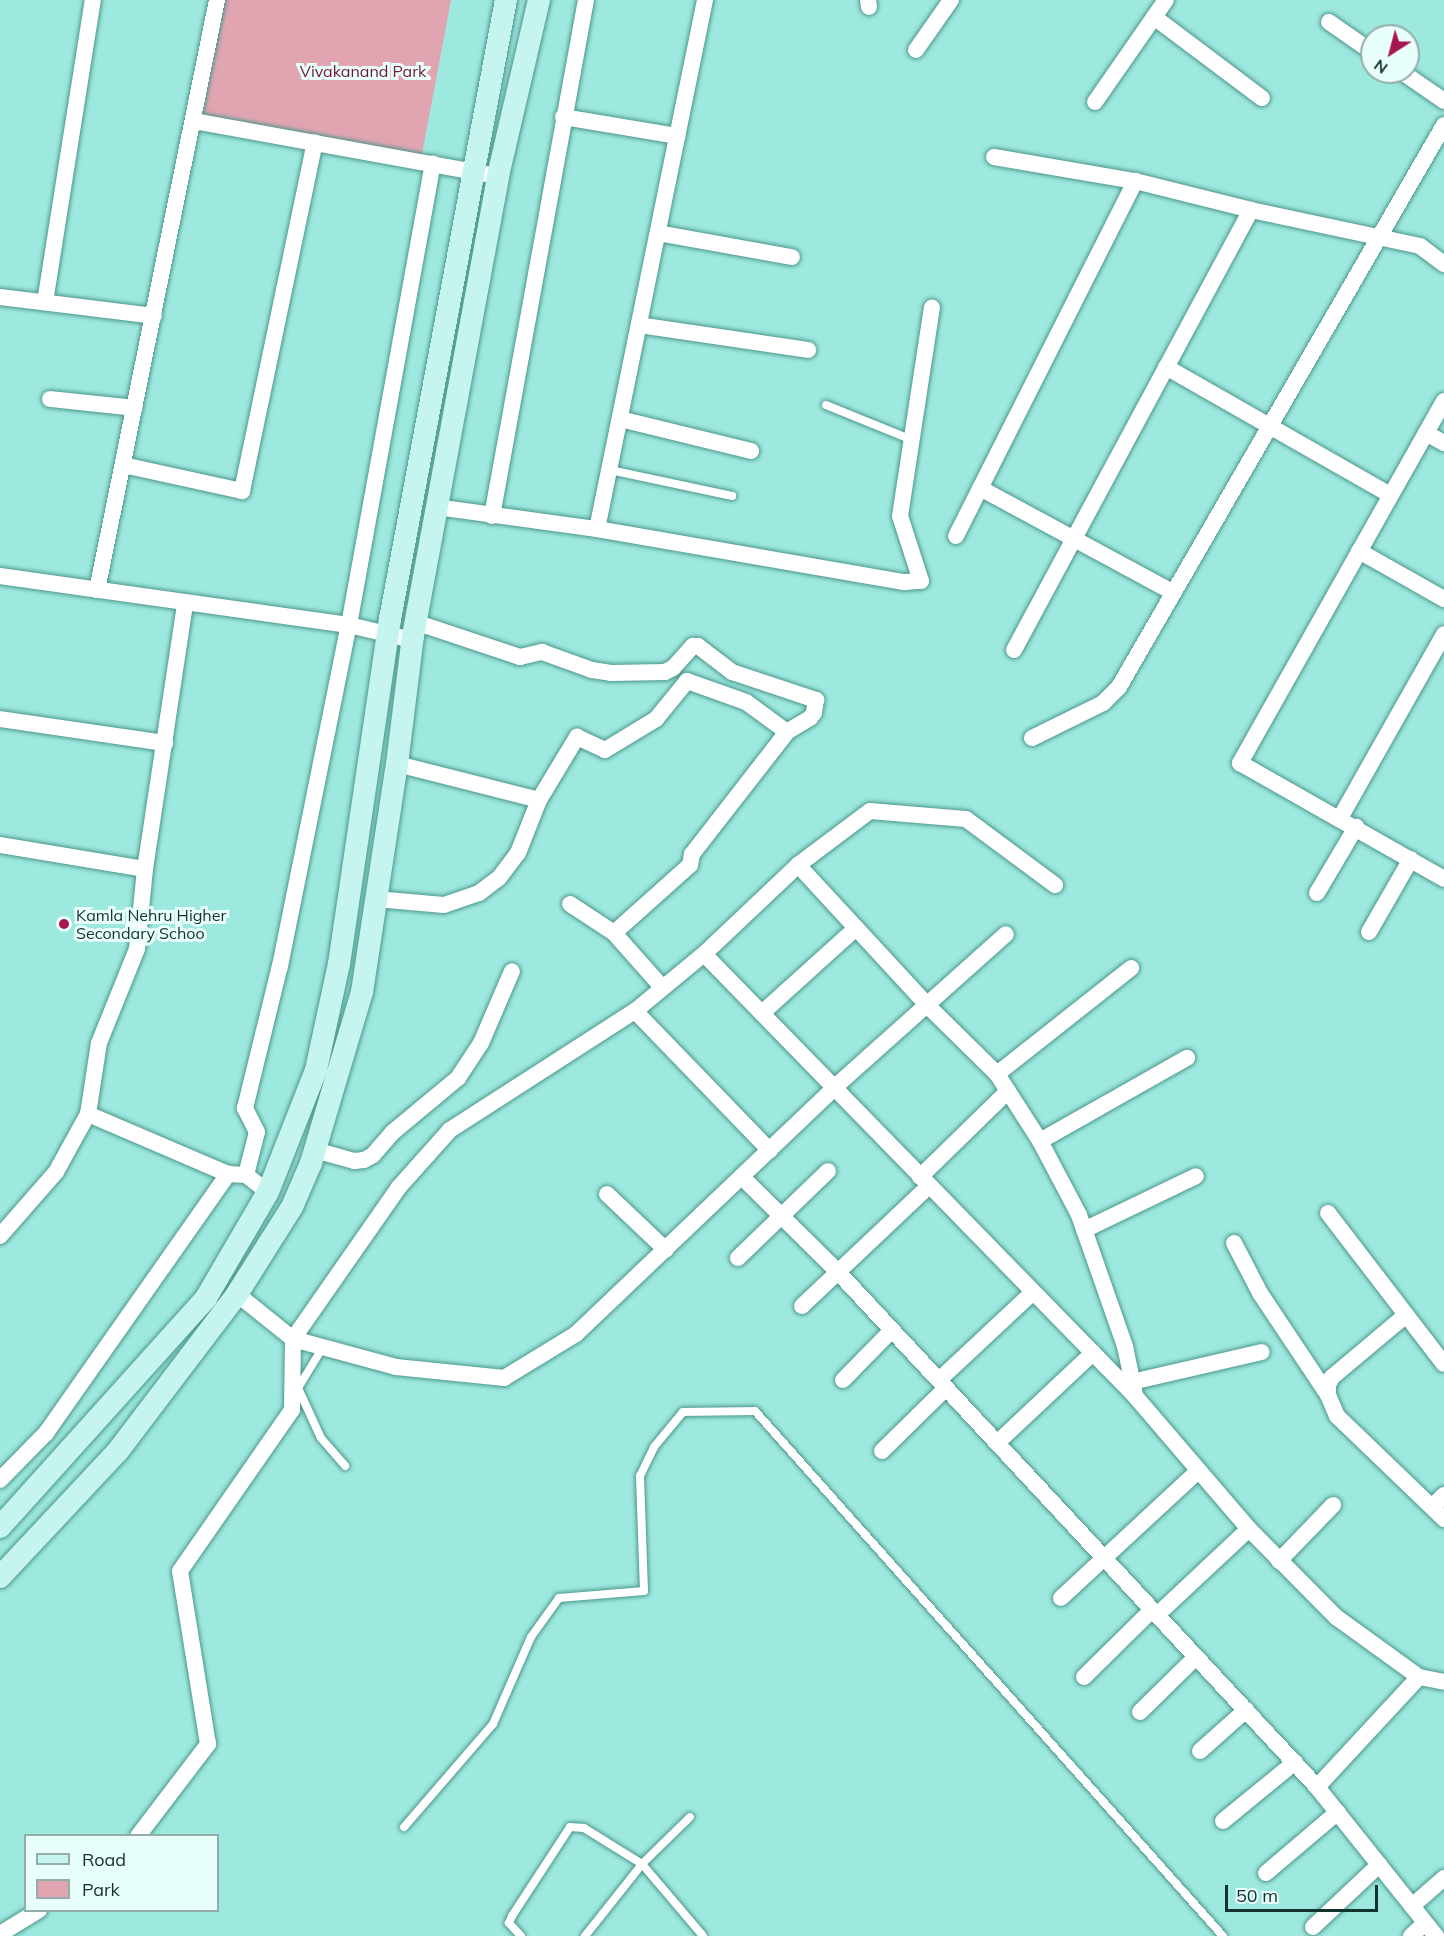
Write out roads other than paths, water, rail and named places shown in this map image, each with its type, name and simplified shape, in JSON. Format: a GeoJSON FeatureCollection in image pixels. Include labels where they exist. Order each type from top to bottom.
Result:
{"type":"FeatureCollection","features":[{"type":"Feature","properties":{"kind":"main road"},"geometry":{"type":"LineString","coordinates":[[0,1527],[206,1298],[268,1192],[316,1070],[339,964],[387,634],[506,0]]}},
{"type":"Feature","properties":{"kind":"main road"},"geometry":{"type":"LineString","coordinates":[[0,1576],[118,1452],[237,1294],[292,1206],[315,1150],[362,992],[397,764],[414,631],[436,507],[498,176],[539,0]]}},
{"type":"Feature","properties":{"kind":"street"},"geometry":{"type":"LineString","coordinates":[[45,302],[93,0]]}},
{"type":"Feature","properties":{"kind":"street"},"geometry":{"type":"LineString","coordinates":[[97,590],[217,0]]}},
{"type":"Feature","properties":{"kind":"street"},"geometry":{"type":"LineString","coordinates":[[492,516],[586,0]]}},
{"type":"Feature","properties":{"kind":"street"},"geometry":{"type":"LineString","coordinates":[[597,529],[705,0]]}},
{"type":"Feature","properties":{"kind":"street"},"geometry":{"type":"LineString","coordinates":[[916,50],[951,0]]}},
{"type":"Feature","properties":{"kind":"street"},"geometry":{"type":"LineString","coordinates":[[1095,102],[1166,0]]}},
{"type":"Feature","properties":{"kind":"street"},"geometry":{"type":"LineString","coordinates":[[1154,17],[1262,98]]}},
{"type":"Feature","properties":{"kind":"street"},"geometry":{"type":"LineString","coordinates":[[1329,22],[1360,44]]}},
{"type":"Feature","properties":{"kind":"street"},"geometry":{"type":"LineString","coordinates":[[1419,84],[1444,101]]}},
{"type":"Feature","properties":{"kind":"street"},"geometry":{"type":"LineString","coordinates":[[563,117],[676,136]]}},
{"type":"Feature","properties":{"kind":"street"},"geometry":{"type":"LineString","coordinates":[[194,121],[498,176]]}},
{"type":"Feature","properties":{"kind":"street"},"geometry":{"type":"LineString","coordinates":[[1032,738],[1112,697],[1444,125]]}},
{"type":"Feature","properties":{"kind":"street"},"geometry":{"type":"LineString","coordinates":[[123,465],[242,491],[315,143]]}},
{"type":"Feature","properties":{"kind":"street"},"geometry":{"type":"LineString","coordinates":[[994,157],[1136,181],[1251,210],[1420,246],[1444,264]]}},
{"type":"Feature","properties":{"kind":"street"},"geometry":{"type":"LineString","coordinates":[[246,1175],[256,1132],[245,1108],[280,966],[349,625],[433,164]]}},
{"type":"Feature","properties":{"kind":"street"},"geometry":{"type":"LineString","coordinates":[[956,536],[1136,181]]}},
{"type":"Feature","properties":{"kind":"street"},"geometry":{"type":"LineString","coordinates":[[1014,650],[1251,210]]}},
{"type":"Feature","properties":{"kind":"street"},"geometry":{"type":"LineString","coordinates":[[658,233],[792,257]]}},
{"type":"Feature","properties":{"kind":"street"},"geometry":{"type":"LineString","coordinates":[[0,297],[154,316]]}},
{"type":"Feature","properties":{"kind":"street"},"geometry":{"type":"LineString","coordinates":[[436,507],[597,529],[905,582],[921,580],[900,516],[932,308]]}},
{"type":"Feature","properties":{"kind":"street"},"geometry":{"type":"LineString","coordinates":[[639,325],[808,350]]}},
{"type":"Feature","properties":{"kind":"street"},"geometry":{"type":"LineString","coordinates":[[1166,367],[1390,495]]}},
{"type":"Feature","properties":{"kind":"street"},"geometry":{"type":"LineString","coordinates":[[50,399],[135,408]]}},
{"type":"Feature","properties":{"kind":"street"},"geometry":{"type":"LineString","coordinates":[[1442,873],[1411,859],[1240,763],[1444,400]]}},
{"type":"Feature","properties":{"kind":"street"},"geometry":{"type":"LineString","coordinates":[[620,419],[751,451]]}},
{"type":"Feature","properties":{"kind":"street"},"geometry":{"type":"LineString","coordinates":[[1426,432],[1444,443]]}},
{"type":"Feature","properties":{"kind":"street"},"geometry":{"type":"LineString","coordinates":[[980,488],[1172,592]]}},
{"type":"Feature","properties":{"kind":"street"},"geometry":{"type":"LineString","coordinates":[[1359,551],[1444,599]]}},
{"type":"Feature","properties":{"kind":"street"},"geometry":{"type":"LineString","coordinates":[[0,576],[185,604],[349,625],[387,634],[414,631],[519,657],[542,652],[592,670],[610,673],[666,672],[673,668],[693,646],[698,646],[732,672],[816,700],[817,705],[810,718],[787,732],[692,854],[690,865],[614,933]]}},
{"type":"Feature","properties":{"kind":"street"},"geometry":{"type":"LineString","coordinates":[[0,1236],[56,1172],[88,1114],[99,1043],[138,949],[145,869],[185,604]]}},
{"type":"Feature","properties":{"kind":"street"},"geometry":{"type":"LineString","coordinates":[[1340,818],[1444,634]]}},
{"type":"Feature","properties":{"kind":"street"},"geometry":{"type":"LineString","coordinates":[[376,899],[444,905],[479,893],[510,867],[518,854],[538,800],[577,737],[605,750],[656,719],[687,681],[746,702],[787,732]]}},
{"type":"Feature","properties":{"kind":"street"},"geometry":{"type":"LineString","coordinates":[[0,719],[165,742]]}},
{"type":"Feature","properties":{"kind":"street"},"geometry":{"type":"LineString","coordinates":[[397,764],[538,800]]}},
{"type":"Feature","properties":{"kind":"street"},"geometry":{"type":"LineString","coordinates":[[140,1834],[208,1744],[180,1571],[292,1410],[293,1339],[399,1187],[450,1130],[635,1011],[704,954],[798,865],[870,811],[966,819],[1055,885]]}},
{"type":"Feature","properties":{"kind":"street"},"geometry":{"type":"LineString","coordinates":[[1317,893],[1356,828]]}},
{"type":"Feature","properties":{"kind":"street"},"geometry":{"type":"LineString","coordinates":[[0,845],[145,869]]}},
{"type":"Feature","properties":{"kind":"street"},"geometry":{"type":"LineString","coordinates":[[1369,932],[1411,859]]}},
{"type":"Feature","properties":{"kind":"street"},"geometry":{"type":"LineString","coordinates":[[798,865],[927,1005],[997,1074],[1008,1091],[1040,1141],[1079,1215],[1125,1346],[1134,1389]]}},
{"type":"Feature","properties":{"kind":"street"},"geometry":{"type":"LineString","coordinates":[[570,904],[614,933],[662,987]]}},
{"type":"Feature","properties":{"kind":"street"},"geometry":{"type":"LineString","coordinates":[[762,1013],[856,928]]}},
{"type":"Feature","properties":{"kind":"street"},"geometry":{"type":"LineString","coordinates":[[237,1294],[293,1339],[396,1367],[504,1377],[576,1334],[743,1178],[835,1087],[1006,934]]}},
{"type":"Feature","properties":{"kind":"street"},"geometry":{"type":"LineString","coordinates":[[704,954],[1093,1353],[1134,1389],[1198,1471],[1279,1561],[1336,1617],[1419,1677],[1444,1682]]}},
{"type":"Feature","properties":{"kind":"street"},"geometry":{"type":"LineString","coordinates":[[997,1074],[1131,968]]}},
{"type":"Feature","properties":{"kind":"street"},"geometry":{"type":"LineString","coordinates":[[315,1150],[354,1161],[364,1160],[373,1155],[393,1132],[458,1078],[481,1043],[512,971]]}},
{"type":"Feature","properties":{"kind":"street"},"geometry":{"type":"LineString","coordinates":[[635,1011],[770,1151]]}},
{"type":"Feature","properties":{"kind":"street"},"geometry":{"type":"LineString","coordinates":[[1040,1141],[1187,1058]]}},
{"type":"Feature","properties":{"kind":"street"},"geometry":{"type":"LineString","coordinates":[[802,1306],[925,1182],[1008,1091]]}},
{"type":"Feature","properties":{"kind":"street"},"geometry":{"type":"LineString","coordinates":[[88,1114],[228,1174],[246,1175],[268,1192]]}},
{"type":"Feature","properties":{"kind":"street"},"geometry":{"type":"LineString","coordinates":[[738,1258],[828,1171]]}},
{"type":"Feature","properties":{"kind":"street"},"geometry":{"type":"LineString","coordinates":[[0,1480],[46,1433],[228,1174]]}},
{"type":"Feature","properties":{"kind":"street"},"geometry":{"type":"LineString","coordinates":[[1084,1230],[1196,1176]]}},
{"type":"Feature","properties":{"kind":"street"},"geometry":{"type":"LineString","coordinates":[[743,1178],[838,1272],[1295,1762],[1338,1812],[1436,1936]]}},
{"type":"Feature","properties":{"kind":"street"},"geometry":{"type":"LineString","coordinates":[[607,1194],[666,1250]]}},
{"type":"Feature","properties":{"kind":"street"},"geometry":{"type":"LineString","coordinates":[[1328,1213],[1444,1364]]}},
{"type":"Feature","properties":{"kind":"street"},"geometry":{"type":"LineString","coordinates":[[1234,1243],[1260,1293],[1328,1395],[1338,1416],[1440,1507]]}},
{"type":"Feature","properties":{"kind":"street"},"geometry":{"type":"LineString","coordinates":[[882,1451],[943,1384],[1034,1292]]}},
{"type":"Feature","properties":{"kind":"street"},"geometry":{"type":"LineString","coordinates":[[1328,1395],[1328,1386],[1332,1377],[1406,1315]]}},
{"type":"Feature","properties":{"kind":"street"},"geometry":{"type":"LineString","coordinates":[[843,1380],[892,1330]]}},
{"type":"Feature","properties":{"kind":"street"},"geometry":{"type":"LineString","coordinates":[[1134,1389],[1262,1352]]}},
{"type":"Feature","properties":{"kind":"street"},"geometry":{"type":"LineString","coordinates":[[997,1443],[1093,1353]]}},
{"type":"Feature","properties":{"kind":"street"},"geometry":{"type":"LineString","coordinates":[[1061,1598],[1198,1471]]}},
{"type":"Feature","properties":{"kind":"street"},"geometry":{"type":"LineString","coordinates":[[1279,1561],[1333,1505]]}},
{"type":"Feature","properties":{"kind":"street"},"geometry":{"type":"LineString","coordinates":[[1084,1677],[1249,1529]]}},
{"type":"Feature","properties":{"kind":"street"},"geometry":{"type":"LineString","coordinates":[[1140,1712],[1197,1657]]}},
{"type":"Feature","properties":{"kind":"street"},"geometry":{"type":"LineString","coordinates":[[1317,1787],[1419,1677]]}},
{"type":"Feature","properties":{"kind":"street"},"geometry":{"type":"LineString","coordinates":[[1200,1751],[1246,1710]]}},
{"type":"Feature","properties":{"kind":"street"},"geometry":{"type":"LineString","coordinates":[[1223,1821],[1295,1762]]}},
{"type":"Feature","properties":{"kind":"street"},"geometry":{"type":"LineString","coordinates":[[1266,1873],[1338,1812]]}},
{"type":"Feature","properties":{"kind":"street"},"geometry":{"type":"LineString","coordinates":[[1313,1927],[1379,1865]]}},
{"type":"Feature","properties":{"kind":"street"},"geometry":{"type":"LineString","coordinates":[[1412,1906],[1444,1878]]}},
{"type":"Feature","properties":{"kind":"street"},"geometry":{"type":"LineString","coordinates":[[0,1934],[37,1912]]}},
{"type":"Feature","properties":{"kind":"street"},"geometry":{"type":"LineString","coordinates":[[1411,1936],[1425,1923]]}},
{"type":"Feature","properties":{"kind":"lane"},"geometry":{"type":"LineString","coordinates":[[826,405],[912,440]]}},
{"type":"Feature","properties":{"kind":"lane"},"geometry":{"type":"LineString","coordinates":[[610,470],[732,496]]}},
{"type":"Feature","properties":{"kind":"lane"},"geometry":{"type":"LineString","coordinates":[[323,1347],[298,1388],[321,1438],[345,1466]]}},
{"type":"Feature","properties":{"kind":"lane"},"geometry":{"type":"LineString","coordinates":[[404,1827],[493,1724],[531,1637],[559,1598],[644,1591],[640,1476],[654,1447],[683,1412],[755,1411],[1223,1936]]}},
{"type":"Feature","properties":{"kind":"lane"},"geometry":{"type":"LineString","coordinates":[[585,1936],[642,1864],[690,1816]]}},
{"type":"Feature","properties":{"kind":"lane"},"geometry":{"type":"LineString","coordinates":[[522,1936],[509,1923],[512,1916],[570,1827],[584,1828],[642,1864],[703,1936]]}},
{"type":"Feature","properties":{"kind":"place","name":"Kamla Nehru Higher Secondary Schoo"},"geometry":{"type":"Point","coordinates":[64,924]}},
{"type":"Feature","properties":{"kind":"park label","name":"Vivakanand Park"},"geometry":{"type":"Point","coordinates":[363,71]}}]}
